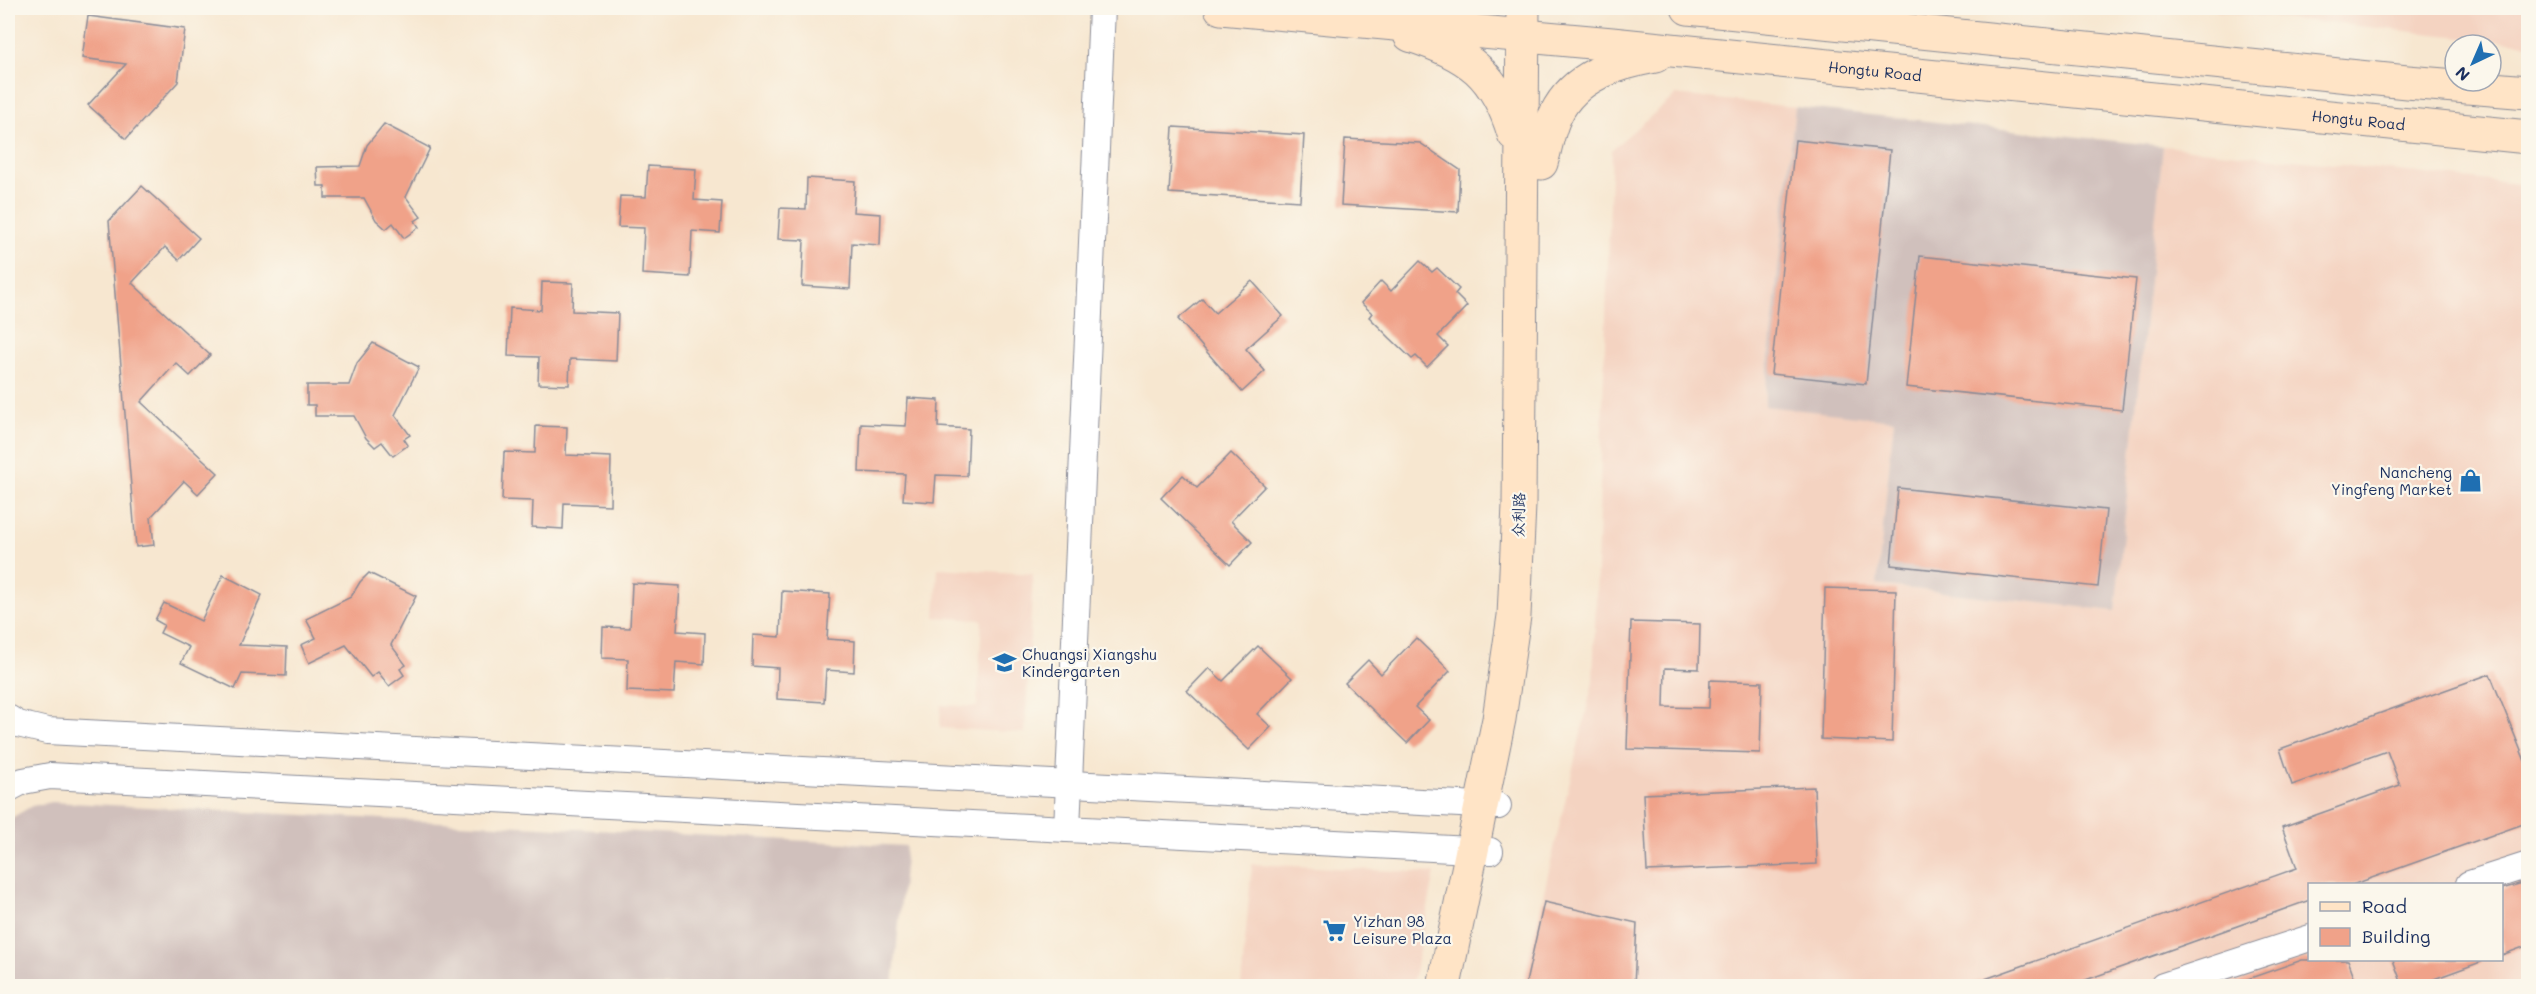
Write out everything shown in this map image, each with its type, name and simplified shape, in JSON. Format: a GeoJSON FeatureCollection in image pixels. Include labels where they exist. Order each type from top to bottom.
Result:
{"type":"FeatureCollection","features":[{"type":"Feature","properties":{"kind":"main road","name":"Hongtu Road"},"geometry":{"type":"LineString","coordinates":[[1221,8],[1368,22],[1533,22],[1684,52],[2529,137]]}},
{"type":"Feature","properties":{"kind":"main road"},"geometry":{"type":"LineString","coordinates":[[1688,8],[2407,82],[2529,92]]}},
{"type":"Feature","properties":{"kind":"main road"},"geometry":{"type":"LineString","coordinates":[[1368,22],[1435,43],[1470,62],[1492,84],[1531,160]]}},
{"type":"Feature","properties":{"kind":"main road","name":"众利路"},"geometry":{"type":"LineString","coordinates":[[1466,987],[1481,850],[1489,806],[1514,720],[1533,572],[1531,160],[1533,22]]}},
{"type":"Feature","properties":{"kind":"main road"},"geometry":{"type":"LineString","coordinates":[[1531,160],[1555,115],[1573,88],[1602,71],[1633,60],[1684,52]]}},
{"type":"Feature","properties":{"kind":"main road","name":"众利路"},"geometry":{"type":"LineString","coordinates":[[1444,987],[1481,850]]}},
{"type":"Feature","properties":{"kind":"street"},"geometry":{"type":"LineString","coordinates":[[1067,829],[1102,8]]}},
{"type":"Feature","properties":{"kind":"street"},"geometry":{"type":"LineString","coordinates":[[8,718],[18,724],[47,731],[1489,806]]}},
{"type":"Feature","properties":{"kind":"street"},"geometry":{"type":"LineString","coordinates":[[8,789],[23,781],[50,776],[1481,850]]}},
{"type":"Feature","properties":{"kind":"street"},"geometry":{"type":"LineString","coordinates":[[2475,883],[2529,865]]}},
{"type":"Feature","properties":{"kind":"street"},"geometry":{"type":"LineString","coordinates":[[2163,987],[2308,939]]}},
{"type":"Feature","properties":{"kind":"shaded area"},"geometry":{"type":"Polygon","coordinates":[[[2217,8],[2528,8],[2528,44],[2503,41],[2503,33],[2443,33],[2443,35],[2216,11],[2217,8]]]}},
{"type":"Feature","properties":{"kind":"shaded area"},"geometry":{"type":"Polygon","coordinates":[[[1676,95],[1795,107],[1764,405],[1894,420],[1877,585],[2115,611],[2163,146],[2528,185],[2528,986],[1522,986],[1593,682],[1612,149],[1676,95]]]}},
{"type":"Feature","properties":{"kind":"shaded area"},"geometry":{"type":"Polygon","coordinates":[[[1795,107],[2163,146],[2115,611],[1877,585],[1894,420],[1764,406],[1795,107]]]}},
{"type":"Feature","properties":{"kind":"shaded area","name":"Chuangsi Xiangshu Kindergarten"},"geometry":{"type":"Polygon","coordinates":[[[938,568],[1033,574],[1025,733],[940,728],[941,705],[977,707],[982,620],[935,617],[938,568]]]}},
{"type":"Feature","properties":{"kind":"shaded area"},"geometry":{"type":"Polygon","coordinates":[[[52,802],[906,846],[893,986],[8,986],[8,820],[32,806],[52,802]]]}},
{"type":"Feature","properties":{"kind":"shaded area","name":"Yizhan 98 Leisure Plaza"},"geometry":{"type":"Polygon","coordinates":[[[1252,864],[1435,873],[1412,986],[1241,986],[1252,864]]]}},
{"type":"Feature","properties":{"kind":"building"},"geometry":{"type":"Polygon","coordinates":[[[88,16],[185,29],[178,82],[126,139],[88,105],[126,64],[82,58],[88,16]]]}},
{"type":"Feature","properties":{"kind":"building"},"geometry":{"type":"Polygon","coordinates":[[[384,124],[430,148],[406,197],[421,217],[415,221],[419,227],[404,238],[393,223],[386,229],[376,220],[364,198],[325,198],[325,186],[318,186],[317,167],[360,166],[367,145],[384,124]]]}},
{"type":"Feature","properties":{"kind":"building"},"geometry":{"type":"Polygon","coordinates":[[[1173,127],[1304,135],[1300,201],[1169,193],[1173,127]]]}},
{"type":"Feature","properties":{"kind":"building"},"geometry":{"type":"Polygon","coordinates":[[[1345,139],[1420,143],[1460,170],[1458,212],[1341,205],[1345,139]]]}},
{"type":"Feature","properties":{"kind":"building"},"geometry":{"type":"Polygon","coordinates":[[[1795,140],[1890,150],[1866,384],[1771,374],[1795,140]]]}},
{"type":"Feature","properties":{"kind":"building"},"geometry":{"type":"Polygon","coordinates":[[[648,166],[696,169],[694,200],[722,202],[720,233],[692,231],[690,277],[642,274],[644,228],[618,227],[620,196],[646,197],[648,166]]]}},
{"type":"Feature","properties":{"kind":"building"},"geometry":{"type":"Polygon","coordinates":[[[807,178],[855,181],[853,212],[881,214],[880,245],[852,243],[850,289],[802,286],[804,240],[778,239],[780,208],[806,209],[807,178]]]}},
{"type":"Feature","properties":{"kind":"building"},"geometry":{"type":"Polygon","coordinates":[[[142,186],[199,238],[179,260],[165,247],[132,283],[210,355],[190,376],[176,363],[141,402],[218,473],[198,494],[184,481],[151,517],[154,545],[136,547],[109,221],[142,186]]]}},
{"type":"Feature","properties":{"kind":"building"},"geometry":{"type":"Polygon","coordinates":[[[1920,256],[2136,279],[2122,410],[1906,387],[1920,256]]]}},
{"type":"Feature","properties":{"kind":"building"},"geometry":{"type":"Polygon","coordinates":[[[1420,261],[1432,272],[1437,268],[1459,289],[1455,294],[1467,306],[1438,336],[1448,346],[1427,367],[1416,356],[1412,359],[1390,338],[1369,317],[1372,313],[1361,303],[1381,281],[1391,291],[1420,261]]]}},
{"type":"Feature","properties":{"kind":"building"},"geometry":{"type":"Polygon","coordinates":[[[1252,281],[1283,316],[1246,349],[1265,371],[1242,392],[1178,319],[1202,299],[1215,313],[1252,281]]]}},
{"type":"Feature","properties":{"kind":"building"},"geometry":{"type":"Polygon","coordinates":[[[542,282],[573,283],[572,311],[618,313],[616,361],[570,359],[569,385],[538,384],[539,357],[508,356],[510,308],[541,310],[542,282]]]}},
{"type":"Feature","properties":{"kind":"building"},"geometry":{"type":"Polygon","coordinates":[[[373,343],[419,367],[395,415],[410,435],[404,439],[408,445],[393,456],[382,442],[375,447],[366,438],[354,416],[315,416],[315,405],[307,405],[307,385],[349,385],[357,363],[373,343]]]}},
{"type":"Feature","properties":{"kind":"building"},"geometry":{"type":"Polygon","coordinates":[[[908,398],[939,400],[938,427],[969,429],[967,476],[936,475],[934,502],[903,500],[905,474],[859,472],[861,424],[906,426],[908,398]]]}},
{"type":"Feature","properties":{"kind":"building"},"geometry":{"type":"Polygon","coordinates":[[[536,426],[567,427],[566,455],[611,457],[610,505],[564,503],[563,529],[532,527],[533,501],[502,500],[504,452],[535,453],[536,426]]]}},
{"type":"Feature","properties":{"kind":"building"},"geometry":{"type":"Polygon","coordinates":[[[1231,453],[1265,486],[1231,521],[1252,542],[1230,565],[1161,498],[1183,475],[1197,488],[1231,453]]]}},
{"type":"Feature","properties":{"kind":"building"},"geometry":{"type":"Polygon","coordinates":[[[1898,488],[2106,510],[2098,587],[1891,565],[1898,488]]]}},
{"type":"Feature","properties":{"kind":"building"},"geometry":{"type":"Polygon","coordinates":[[[369,573],[416,596],[391,645],[406,665],[400,669],[404,675],[389,686],[378,672],[371,677],[346,645],[309,663],[301,645],[316,638],[306,619],[351,597],[369,573]]]}},
{"type":"Feature","properties":{"kind":"building"},"geometry":{"type":"Polygon","coordinates":[[[223,575],[262,595],[239,645],[287,647],[286,676],[242,674],[235,689],[181,663],[189,647],[160,633],[164,625],[155,620],[164,603],[201,621],[223,575]]]}},
{"type":"Feature","properties":{"kind":"building"},"geometry":{"type":"Polygon","coordinates":[[[632,583],[680,586],[677,631],[705,633],[704,664],[676,662],[674,693],[627,691],[628,659],[602,658],[603,627],[630,628],[632,583]]]}},
{"type":"Feature","properties":{"kind":"building"},"geometry":{"type":"Polygon","coordinates":[[[1825,588],[1896,590],[1892,742],[1821,739],[1825,588]]]}},
{"type":"Feature","properties":{"kind":"building"},"geometry":{"type":"Polygon","coordinates":[[[782,591],[830,594],[827,639],[855,641],[854,672],[826,670],[824,702],[777,699],[778,668],[752,666],[753,635],[780,637],[782,591]]]}},
{"type":"Feature","properties":{"kind":"building"},"geometry":{"type":"Polygon","coordinates":[[[1631,622],[1700,624],[1699,669],[1665,668],[1664,707],[1709,708],[1710,680],[1762,682],[1760,753],[1627,749],[1631,622]]]}},
{"type":"Feature","properties":{"kind":"building"},"geometry":{"type":"Polygon","coordinates":[[[1416,638],[1450,671],[1415,707],[1429,720],[1407,743],[1345,683],[1368,660],[1381,674],[1416,638]]]}},
{"type":"Feature","properties":{"kind":"building"},"geometry":{"type":"Polygon","coordinates":[[[1258,646],[1292,678],[1257,714],[1271,727],[1249,750],[1187,691],[1209,668],[1223,681],[1258,646]]]}},
{"type":"Feature","properties":{"kind":"building"},"geometry":{"type":"Polygon","coordinates":[[[2490,674],[2529,771],[2529,822],[2358,883],[2308,883],[2308,901],[2066,987],[1971,987],[1971,984],[2297,868],[2282,827],[2400,785],[2387,751],[2292,785],[2280,749],[2490,674]]]}},
{"type":"Feature","properties":{"kind":"building"},"geometry":{"type":"Polygon","coordinates":[[[1814,787],[1817,864],[1647,871],[1643,794],[1814,787]]]}},
{"type":"Feature","properties":{"kind":"building"},"geometry":{"type":"Polygon","coordinates":[[[2529,881],[2529,945],[2503,955],[2503,889],[2529,881]]]}},
{"type":"Feature","properties":{"kind":"building"},"geometry":{"type":"Polygon","coordinates":[[[1544,902],[1637,923],[1634,987],[1525,987],[1544,902]]]}},
{"type":"Feature","properties":{"kind":"building"},"geometry":{"type":"Polygon","coordinates":[[[2302,960],[2308,960],[2348,961],[2358,987],[2233,987],[2233,984],[2302,960]]]}},
{"type":"Feature","properties":{"kind":"building"},"geometry":{"type":"Polygon","coordinates":[[[2393,961],[2481,961],[2434,979],[2437,987],[2403,987],[2393,961]]]}},
{"type":"Feature","properties":{"kind":"place","name":"Nancheng Yingfeng Market"},"geometry":{"type":"Point","coordinates":[2470,481]}},
{"type":"Feature","properties":{"kind":"place","name":"Chuangsi Xiangshu Kindergarten"},"geometry":{"type":"Point","coordinates":[1004,663]}},
{"type":"Feature","properties":{"kind":"place","name":"Yizhan 98 Leisure Plaza"},"geometry":{"type":"Point","coordinates":[1335,930]}}]}
